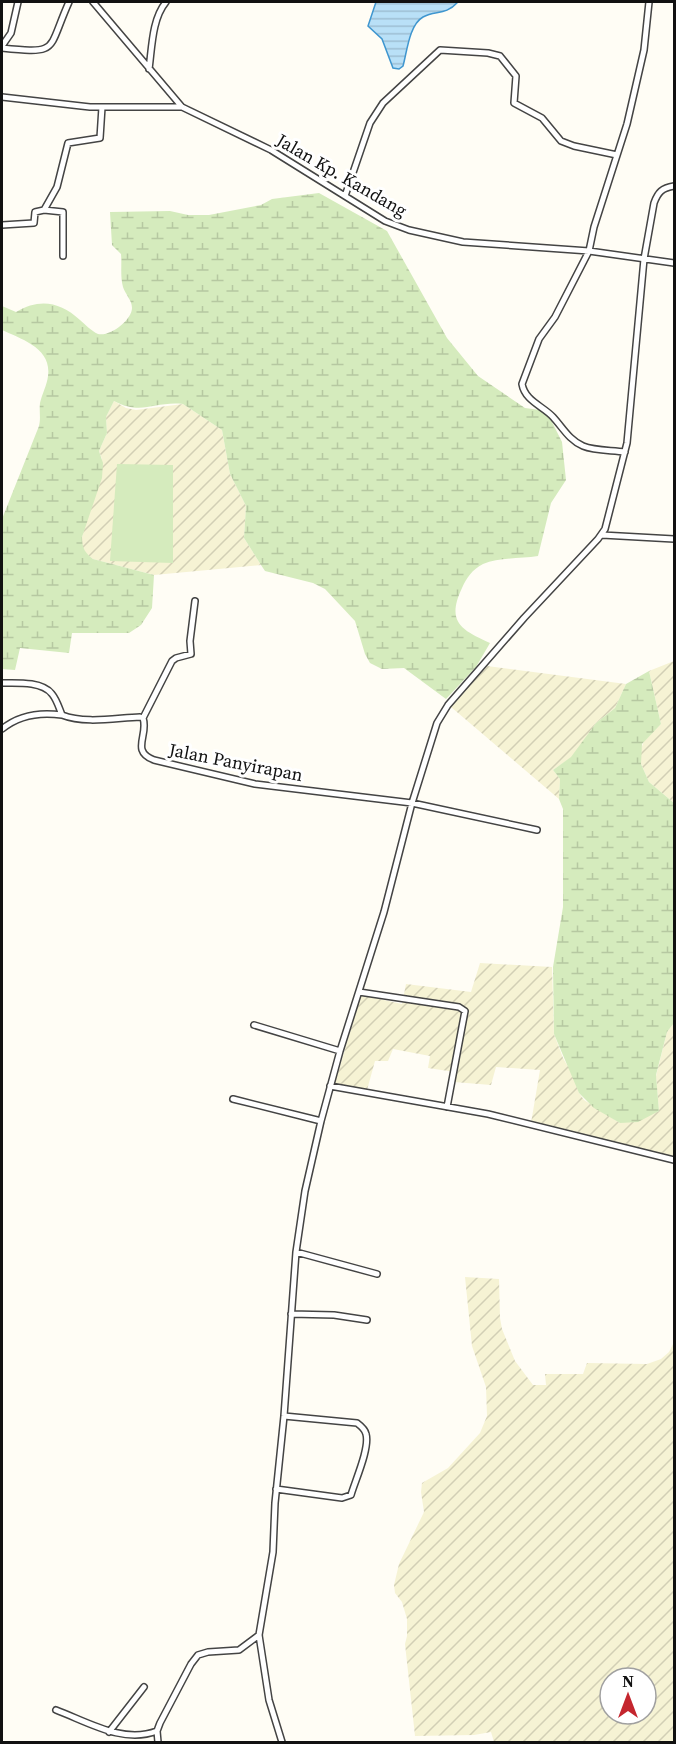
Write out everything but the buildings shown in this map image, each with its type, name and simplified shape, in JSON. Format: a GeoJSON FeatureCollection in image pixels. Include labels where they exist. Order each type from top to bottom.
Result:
{"type":"FeatureCollection","features":[{"type":"Feature","properties":{"kind":"street"},"geometry":{"type":"LineString","coordinates":[[18,2],[11,33],[2,47],[39,51],[46,49],[53,42],[69,2]]}},
{"type":"Feature","properties":{"kind":"street"},"geometry":{"type":"LineString","coordinates":[[93,2],[183,107]]}},
{"type":"Feature","properties":{"kind":"street"},"geometry":{"type":"LineString","coordinates":[[149,69],[155,26],[159,12],[166,2]]}},
{"type":"Feature","properties":{"kind":"street"},"geometry":{"type":"LineString","coordinates":[[625,452],[586,448],[576,443],[562,430],[553,417],[526,395],[522,384],[539,339],[555,316],[589,251],[594,227],[627,124],[642,62],[649,2]]}},
{"type":"Feature","properties":{"kind":"street"},"geometry":{"type":"LineString","coordinates":[[345,196],[370,123],[383,103],[440,50],[488,52],[500,56],[516,76],[514,103],[542,118],[561,141],[616,155]]}},
{"type":"Feature","properties":{"kind":"street","name":"Jalan Kp. Kandang"},"geometry":{"type":"LineString","coordinates":[[2,97],[102,106],[183,107],[271,150],[396,226],[446,239],[589,251],[675,263]]}},
{"type":"Feature","properties":{"kind":"street"},"geometry":{"type":"LineString","coordinates":[[44,210],[57,187],[68,143],[100,138],[102,106]]}},
{"type":"Feature","properties":{"kind":"street"},"geometry":{"type":"LineString","coordinates":[[282,1743],[269,1700],[259,1635],[273,1552],[276,1489],[284,1416],[296,1252],[305,1191],[321,1121],[340,1051],[384,912],[433,730],[444,710],[524,618],[602,535],[610,517],[625,452],[631,408],[644,259],[657,195],[662,189],[675,186]]}},
{"type":"Feature","properties":{"kind":"street"},"geometry":{"type":"LineString","coordinates":[[2,225],[33,224],[35,212],[44,210],[63,212],[63,256]]}},
{"type":"Feature","properties":{"kind":"street"},"geometry":{"type":"LineString","coordinates":[[602,535],[675,539]]}},
{"type":"Feature","properties":{"kind":"street"},"geometry":{"type":"LineString","coordinates":[[2,729],[19,719],[39,713],[62,715],[78,720],[143,718],[172,661],[191,654],[190,641],[195,601]]}},
{"type":"Feature","properties":{"kind":"street"},"geometry":{"type":"LineString","coordinates":[[2,683],[24,684],[48,690],[62,715]]}},
{"type":"Feature","properties":{"kind":"street","name":"Jalan Panyirapan"},"geometry":{"type":"LineString","coordinates":[[143,718],[145,724],[142,750],[144,755],[154,760],[282,788],[412,803]]}},
{"type":"Feature","properties":{"kind":"street"},"geometry":{"type":"LineString","coordinates":[[412,803],[537,831]]}},
{"type":"Feature","properties":{"kind":"street"},"geometry":{"type":"LineString","coordinates":[[359,992],[459,1007],[465,1011],[447,1107]]}},
{"type":"Feature","properties":{"kind":"street"},"geometry":{"type":"LineString","coordinates":[[254,1025],[340,1051]]}},
{"type":"Feature","properties":{"kind":"street"},"geometry":{"type":"LineString","coordinates":[[330,1086],[557,1130],[675,1160]]}},
{"type":"Feature","properties":{"kind":"street"},"geometry":{"type":"LineString","coordinates":[[233,1099],[321,1121]]}},
{"type":"Feature","properties":{"kind":"street"},"geometry":{"type":"LineString","coordinates":[[296,1252],[377,1275]]}},
{"type":"Feature","properties":{"kind":"street"},"geometry":{"type":"LineString","coordinates":[[291,1314],[334,1315],[368,1320]]}},
{"type":"Feature","properties":{"kind":"street"},"geometry":{"type":"LineString","coordinates":[[276,1489],[342,1498],[351,1495],[367,1438],[366,1432],[357,1423],[284,1416]]}},
{"type":"Feature","properties":{"kind":"street"},"geometry":{"type":"LineString","coordinates":[[158,1743],[157,1731],[178,1688],[198,1655],[238,1650],[259,1635]]}},
{"type":"Feature","properties":{"kind":"street"},"geometry":{"type":"LineString","coordinates":[[109,1732],[144,1687]]}},
{"type":"Feature","properties":{"kind":"street"},"geometry":{"type":"LineString","coordinates":[[56,1710],[127,1737],[157,1731]]}},
{"type":"Feature","properties":{"kind":"shaded area"},"geometry":{"type":"Polygon","coordinates":[[[114,401],[126,408],[136,410],[183,404],[222,430],[230,474],[246,506],[244,538],[261,565],[154,575],[93,559],[86,554],[82,546],[82,537],[102,459],[99,451],[107,433],[106,417],[114,401]]]}},
{"type":"Feature","properties":{"kind":"shaded area"},"geometry":{"type":"Polygon","coordinates":[[[674,661],[674,803],[649,782],[641,764],[641,749],[644,741],[661,724],[649,671],[674,661]]]}},
{"type":"Feature","properties":{"kind":"shaded area"},"geometry":{"type":"Polygon","coordinates":[[[487,666],[626,684],[615,708],[596,723],[572,757],[553,770],[560,779],[559,799],[451,707],[487,666]]]}},
{"type":"Feature","properties":{"kind":"shaded area"},"geometry":{"type":"Polygon","coordinates":[[[480,963],[552,967],[554,1034],[563,1058],[584,1100],[620,1123],[659,1111],[656,1076],[667,1032],[674,1023],[674,1157],[531,1123],[540,1070],[496,1067],[491,1085],[454,1082],[455,1072],[428,1068],[430,1056],[393,1049],[388,1061],[375,1061],[367,1090],[335,1083],[361,995],[402,1004],[406,984],[471,992],[480,963]]]}},
{"type":"Feature","properties":{"kind":"shaded area"},"geometry":{"type":"Polygon","coordinates":[[[465,1277],[499,1279],[502,1329],[515,1361],[533,1385],[546,1385],[545,1374],[583,1374],[587,1363],[647,1364],[661,1359],[669,1352],[674,1342],[674,1742],[494,1742],[491,1732],[474,1735],[415,1736],[405,1644],[407,1619],[402,1602],[395,1593],[394,1585],[399,1564],[424,1512],[422,1483],[448,1468],[480,1433],[487,1416],[486,1387],[472,1346],[465,1277]]]}},
{"type":"Feature","properties":{"kind":"green space"},"geometry":{"type":"Polygon","coordinates":[[[319,193],[387,231],[447,338],[478,376],[525,408],[540,410],[550,418],[562,442],[566,480],[551,503],[538,556],[503,559],[483,564],[468,577],[457,600],[456,617],[459,623],[471,634],[490,643],[476,667],[446,699],[404,668],[382,669],[370,663],[355,621],[325,589],[313,583],[265,571],[261,565],[244,538],[246,506],[230,474],[222,430],[183,404],[140,408],[114,401],[106,417],[107,433],[99,451],[103,463],[102,478],[82,537],[83,544],[86,552],[93,559],[154,575],[152,608],[141,625],[129,633],[72,633],[69,653],[20,648],[15,670],[2,669],[2,519],[39,426],[40,403],[47,383],[48,366],[45,358],[34,346],[2,330],[2,306],[16,312],[33,305],[50,304],[65,309],[95,333],[108,333],[128,318],[132,308],[122,283],[121,254],[112,245],[110,212],[170,211],[188,215],[209,215],[261,205],[272,199],[319,193]]]}},
{"type":"Feature","properties":{"kind":"green space"},"geometry":{"type":"Polygon","coordinates":[[[117,464],[173,465],[173,563],[110,561],[117,464]]]}},
{"type":"Feature","properties":{"kind":"green space"},"geometry":{"type":"Polygon","coordinates":[[[649,671],[661,724],[642,744],[641,764],[649,782],[674,803],[674,1023],[667,1032],[656,1075],[659,1111],[638,1122],[620,1123],[594,1108],[579,1093],[554,1034],[553,967],[563,907],[563,809],[559,799],[560,779],[553,770],[571,757],[596,723],[615,708],[626,684],[649,671]]]}},
{"type":"Feature","properties":{"kind":"water"},"geometry":{"type":"Polygon","coordinates":[[[376,2],[458,2],[445,11],[428,15],[418,21],[407,46],[403,66],[399,69],[393,68],[382,39],[368,26],[376,2]]]}}]}
